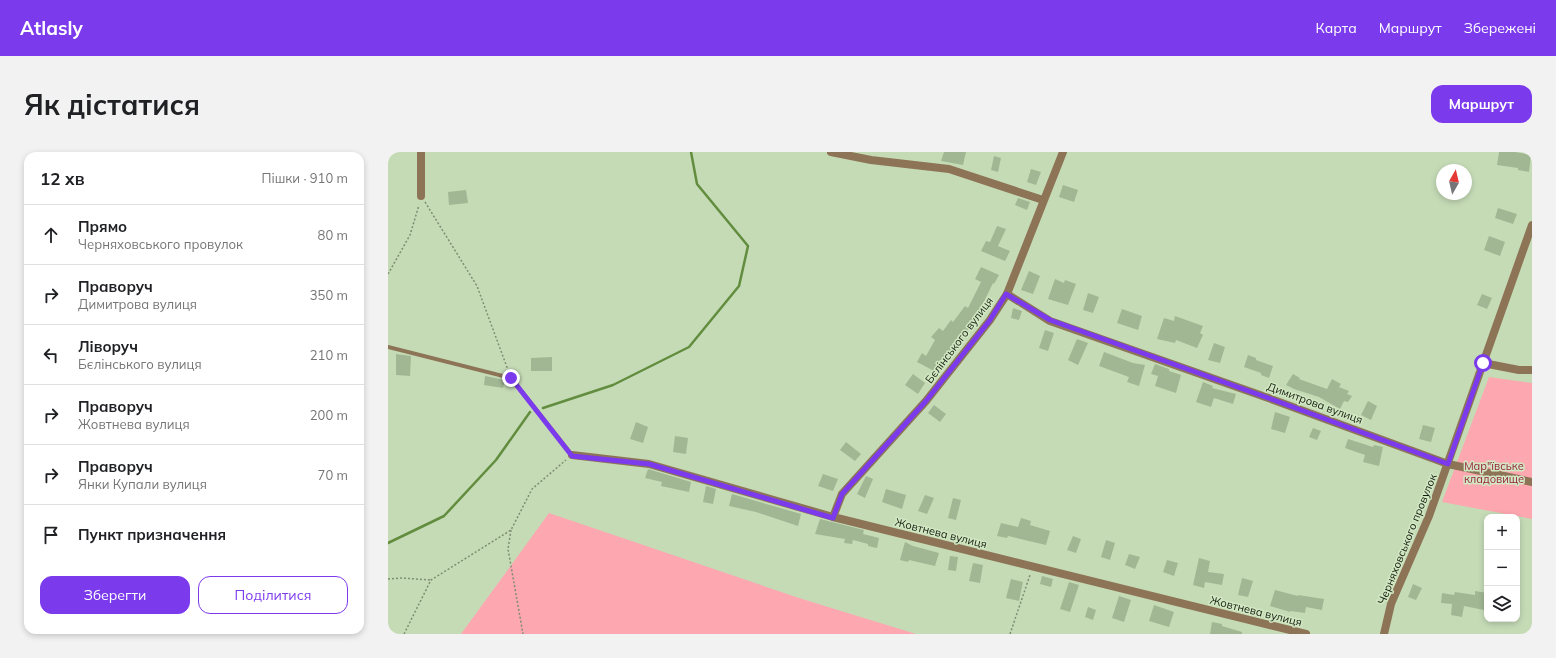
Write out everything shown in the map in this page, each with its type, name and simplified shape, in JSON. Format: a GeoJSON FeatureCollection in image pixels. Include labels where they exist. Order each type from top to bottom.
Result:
{"type":"FeatureCollection","features":[{"type":"Feature","properties":{"kind":"street"},"geometry":{"type":"LineString","coordinates":[[421,152],[421,196]]}},
{"type":"Feature","properties":{"kind":"street"},"geometry":{"type":"LineString","coordinates":[[831,152],[871,160],[949,169],[1043,200]]}},
{"type":"Feature","properties":{"kind":"street","name":"Бєлінського вулиця"},"geometry":{"type":"LineString","coordinates":[[833,518],[842,494],[926,401],[990,320],[1006,294],[1063,152]]}},
{"type":"Feature","properties":{"kind":"street","name":"Черняховського провулок"},"geometry":{"type":"LineString","coordinates":[[1384,634],[1392,604],[1429,516],[1532,225]]}},
{"type":"Feature","properties":{"kind":"street","name":"Димитрова вулиця"},"geometry":{"type":"LineString","coordinates":[[1006,294],[1050,320],[1448,464],[1532,482]]}},
{"type":"Feature","properties":{"kind":"street"},"geometry":{"type":"LineString","coordinates":[[1483,363],[1519,370],[1532,370]]}},
{"type":"Feature","properties":{"kind":"street","name":"Жовтнева вулиця"},"geometry":{"type":"LineString","coordinates":[[572,456],[649,464],[833,518],[1306,634]]}},
{"type":"Feature","properties":{"kind":"lane"},"geometry":{"type":"LineString","coordinates":[[388,347],[511,378],[572,456]]}},
{"type":"Feature","properties":{"kind":"path"},"geometry":{"type":"LineString","coordinates":[[388,274],[410,235],[421,196]]}},
{"type":"Feature","properties":{"kind":"path"},"geometry":{"type":"LineString","coordinates":[[421,196],[477,286],[511,378]]}},
{"type":"Feature","properties":{"kind":"path"},"geometry":{"type":"LineString","coordinates":[[523,634],[508,549],[512,530],[532,489],[572,456]]}},
{"type":"Feature","properties":{"kind":"path"},"geometry":{"type":"LineString","coordinates":[[404,634],[431,580],[512,530]]}},
{"type":"Feature","properties":{"kind":"path"},"geometry":{"type":"LineString","coordinates":[[1010,634],[1033,568]]}},
{"type":"Feature","properties":{"kind":"path"},"geometry":{"type":"LineString","coordinates":[[388,579],[402,578],[431,580]]}},
{"type":"Feature","properties":{"kind":"green space","name":"Мар\"ївське кладовище"},"geometry":{"type":"Polygon","coordinates":[[[1489,377],[1532,383],[1532,519],[1520,517],[1520,514],[1506,514],[1442,502],[1489,377]]]}},
{"type":"Feature","properties":{"kind":"green space"},"geometry":{"type":"Polygon","coordinates":[[[549,513],[799,598],[916,634],[461,634],[549,513]]]}},
{"type":"Feature","properties":{"kind":"building"},"geometry":{"type":"Polygon","coordinates":[[[944,152],[966,152],[963,165],[941,161],[944,152]]]}},
{"type":"Feature","properties":{"kind":"building"},"geometry":{"type":"Polygon","coordinates":[[[1499,152],[1515,152],[1531,155],[1529,172],[1518,170],[1518,168],[1497,165],[1499,152]]]}},
{"type":"Feature","properties":{"kind":"building"},"geometry":{"type":"Polygon","coordinates":[[[994,156],[1001,158],[998,172],[991,170],[994,156]]]}},
{"type":"Feature","properties":{"kind":"building"},"geometry":{"type":"Polygon","coordinates":[[[1031,169],[1041,172],[1036,185],[1027,182],[1031,169]]]}},
{"type":"Feature","properties":{"kind":"building"},"geometry":{"type":"Polygon","coordinates":[[[1063,185],[1078,190],[1074,202],[1059,197],[1063,185]]]}},
{"type":"Feature","properties":{"kind":"building"},"geometry":{"type":"Polygon","coordinates":[[[466,190],[468,203],[449,205],[448,192],[466,190]]]}},
{"type":"Feature","properties":{"kind":"building"},"geometry":{"type":"Polygon","coordinates":[[[1018,198],[1030,202],[1027,210],[1015,205],[1018,198]]]}},
{"type":"Feature","properties":{"kind":"building"},"geometry":{"type":"Polygon","coordinates":[[[1498,208],[1517,214],[1513,224],[1495,218],[1498,208]]]}},
{"type":"Feature","properties":{"kind":"building"},"geometry":{"type":"Polygon","coordinates":[[[997,226],[1006,229],[998,246],[1010,251],[1005,261],[981,251],[986,241],[990,242],[997,226]]]}},
{"type":"Feature","properties":{"kind":"building"},"geometry":{"type":"Polygon","coordinates":[[[1489,236],[1505,242],[1500,256],[1484,250],[1489,236]]]}},
{"type":"Feature","properties":{"kind":"building"},"geometry":{"type":"Polygon","coordinates":[[[981,267],[999,275],[994,284],[993,283],[978,314],[980,316],[975,324],[973,323],[954,350],[952,348],[936,372],[917,362],[922,353],[926,356],[935,340],[931,337],[939,328],[943,331],[951,320],[953,322],[965,306],[968,308],[981,282],[975,279],[981,267]]]}},
{"type":"Feature","properties":{"kind":"building"},"geometry":{"type":"Polygon","coordinates":[[[1029,271],[1040,276],[1033,294],[1021,290],[1029,271]]]}},
{"type":"Feature","properties":{"kind":"building"},"geometry":{"type":"Polygon","coordinates":[[[1055,279],[1064,283],[1065,280],[1076,284],[1068,305],[1048,299],[1055,279]]]}},
{"type":"Feature","properties":{"kind":"building"},"geometry":{"type":"Polygon","coordinates":[[[1088,293],[1099,297],[1093,313],[1083,310],[1088,293]]]}},
{"type":"Feature","properties":{"kind":"building"},"geometry":{"type":"Polygon","coordinates":[[[1482,294],[1492,298],[1487,309],[1477,305],[1482,294]]]}},
{"type":"Feature","properties":{"kind":"building"},"geometry":{"type":"Polygon","coordinates":[[[1013,308],[1022,311],[1019,320],[1011,318],[1013,308]]]}},
{"type":"Feature","properties":{"kind":"building"},"geometry":{"type":"Polygon","coordinates":[[[1122,309],[1142,316],[1138,330],[1117,323],[1122,309]]]}},
{"type":"Feature","properties":{"kind":"building"},"geometry":{"type":"Polygon","coordinates":[[[1175,316],[1203,326],[1200,333],[1203,335],[1197,348],[1176,340],[1175,343],[1157,339],[1164,318],[1174,321],[1175,316]]]}},
{"type":"Feature","properties":{"kind":"building"},"geometry":{"type":"Polygon","coordinates":[[[1045,330],[1054,333],[1048,351],[1039,348],[1045,330]]]}},
{"type":"Feature","properties":{"kind":"building"},"geometry":{"type":"Polygon","coordinates":[[[1077,339],[1088,343],[1078,365],[1068,360],[1077,339]]]}},
{"type":"Feature","properties":{"kind":"building"},"geometry":{"type":"Polygon","coordinates":[[[1214,343],[1225,347],[1220,363],[1208,360],[1214,343]]]}},
{"type":"Feature","properties":{"kind":"building"},"geometry":{"type":"Polygon","coordinates":[[[1104,352],[1133,363],[1145,365],[1139,386],[1127,382],[1129,377],[1099,366],[1104,352]]]}},
{"type":"Feature","properties":{"kind":"building"},"geometry":{"type":"Polygon","coordinates":[[[396,354],[411,356],[410,376],[396,375],[396,354]]]}},
{"type":"Feature","properties":{"kind":"building"},"geometry":{"type":"Polygon","coordinates":[[[1248,355],[1256,358],[1256,360],[1273,366],[1269,378],[1261,375],[1261,373],[1244,367],[1248,355]]]}},
{"type":"Feature","properties":{"kind":"building"},"geometry":{"type":"Polygon","coordinates":[[[552,357],[552,371],[531,371],[531,358],[552,357]]]}},
{"type":"Feature","properties":{"kind":"building"},"geometry":{"type":"Polygon","coordinates":[[[1155,364],[1181,375],[1176,393],[1155,386],[1158,376],[1151,374],[1155,364]]]}},
{"type":"Feature","properties":{"kind":"building"},"geometry":{"type":"Polygon","coordinates":[[[913,374],[925,383],[918,394],[905,385],[913,374]]]}},
{"type":"Feature","properties":{"kind":"building"},"geometry":{"type":"Polygon","coordinates":[[[1293,374],[1300,378],[1299,379],[1327,389],[1332,379],[1341,384],[1339,387],[1349,391],[1347,394],[1352,396],[1348,402],[1344,401],[1340,409],[1319,397],[1286,385],[1293,374]]]}},
{"type":"Feature","properties":{"kind":"building"},"geometry":{"type":"Polygon","coordinates":[[[485,376],[505,380],[503,388],[484,385],[485,376]]]}},
{"type":"Feature","properties":{"kind":"building"},"geometry":{"type":"Polygon","coordinates":[[[1203,382],[1213,386],[1212,388],[1236,394],[1233,404],[1214,398],[1211,407],[1196,402],[1203,382]]]}},
{"type":"Feature","properties":{"kind":"building"},"geometry":{"type":"Polygon","coordinates":[[[1368,401],[1377,406],[1371,420],[1361,415],[1368,401]]]}},
{"type":"Feature","properties":{"kind":"building"},"geometry":{"type":"Polygon","coordinates":[[[934,405],[946,414],[940,422],[928,413],[934,405]]]}},
{"type":"Feature","properties":{"kind":"building"},"geometry":{"type":"Polygon","coordinates":[[[1275,412],[1290,417],[1285,433],[1271,429],[1275,412]]]}},
{"type":"Feature","properties":{"kind":"building"},"geometry":{"type":"Polygon","coordinates":[[[636,422],[648,427],[643,443],[630,439],[636,422]]]}},
{"type":"Feature","properties":{"kind":"building"},"geometry":{"type":"Polygon","coordinates":[[[1423,425],[1435,428],[1431,442],[1419,439],[1423,425]]]}},
{"type":"Feature","properties":{"kind":"building"},"geometry":{"type":"Polygon","coordinates":[[[1313,428],[1321,431],[1317,440],[1309,437],[1313,428]]]}},
{"type":"Feature","properties":{"kind":"building"},"geometry":{"type":"Polygon","coordinates":[[[675,436],[688,438],[686,454],[673,452],[675,436]]]}},
{"type":"Feature","properties":{"kind":"building"},"geometry":{"type":"Polygon","coordinates":[[[1348,439],[1373,447],[1374,445],[1383,447],[1379,466],[1363,462],[1365,455],[1345,448],[1348,439]]]}},
{"type":"Feature","properties":{"kind":"building"},"geometry":{"type":"Polygon","coordinates":[[[846,442],[861,454],[855,461],[840,450],[846,442]]]}},
{"type":"Feature","properties":{"kind":"building"},"geometry":{"type":"Polygon","coordinates":[[[648,469],[691,482],[689,492],[661,486],[662,482],[645,478],[648,469]]]}},
{"type":"Feature","properties":{"kind":"building"},"geometry":{"type":"Polygon","coordinates":[[[823,474],[838,479],[833,491],[818,486],[823,474]]]}},
{"type":"Feature","properties":{"kind":"building"},"geometry":{"type":"Polygon","coordinates":[[[866,476],[873,479],[865,498],[857,494],[866,476]]]}},
{"type":"Feature","properties":{"kind":"building"},"geometry":{"type":"Polygon","coordinates":[[[706,486],[716,489],[713,504],[703,502],[706,486]]]}},
{"type":"Feature","properties":{"kind":"building"},"geometry":{"type":"Polygon","coordinates":[[[886,489],[906,495],[902,509],[882,502],[886,489]]]}},
{"type":"Feature","properties":{"kind":"building"},"geometry":{"type":"Polygon","coordinates":[[[732,494],[801,514],[798,526],[756,512],[729,506],[732,494]]]}},
{"type":"Feature","properties":{"kind":"building"},"geometry":{"type":"Polygon","coordinates":[[[925,495],[934,498],[927,514],[918,511],[925,495]]]}},
{"type":"Feature","properties":{"kind":"building"},"geometry":{"type":"Polygon","coordinates":[[[953,498],[961,500],[956,520],[948,518],[953,498]]]}},
{"type":"Feature","properties":{"kind":"building"},"geometry":{"type":"Polygon","coordinates":[[[1021,518],[1031,521],[1030,525],[1050,531],[1046,545],[1008,536],[1007,538],[997,536],[1001,523],[1018,527],[1021,518]]]}},
{"type":"Feature","properties":{"kind":"building"},"geometry":{"type":"Polygon","coordinates":[[[820,519],[864,530],[863,534],[879,538],[877,548],[853,540],[852,544],[844,543],[845,539],[815,534],[820,519]]]}},
{"type":"Feature","properties":{"kind":"building"},"geometry":{"type":"Polygon","coordinates":[[[1073,536],[1081,539],[1076,553],[1067,550],[1073,536]]]}},
{"type":"Feature","properties":{"kind":"building"},"geometry":{"type":"Polygon","coordinates":[[[1106,540],[1115,543],[1110,560],[1101,557],[1106,540]]]}},
{"type":"Feature","properties":{"kind":"building"},"geometry":{"type":"Polygon","coordinates":[[[905,542],[913,546],[939,553],[935,566],[909,560],[908,562],[900,560],[905,542]]]}},
{"type":"Feature","properties":{"kind":"building"},"geometry":{"type":"Polygon","coordinates":[[[1129,554],[1140,557],[1135,569],[1125,565],[1129,554]]]}},
{"type":"Feature","properties":{"kind":"building"},"geometry":{"type":"Polygon","coordinates":[[[950,556],[958,557],[956,571],[948,570],[950,556]]]}},
{"type":"Feature","properties":{"kind":"building"},"geometry":{"type":"Polygon","coordinates":[[[1199,558],[1210,561],[1208,572],[1224,574],[1222,585],[1205,582],[1204,588],[1193,585],[1199,558]]]}},
{"type":"Feature","properties":{"kind":"building"},"geometry":{"type":"Polygon","coordinates":[[[1167,560],[1178,563],[1174,576],[1163,572],[1167,560]]]}},
{"type":"Feature","properties":{"kind":"building"},"geometry":{"type":"Polygon","coordinates":[[[973,563],[983,565],[980,583],[969,581],[973,563]]]}},
{"type":"Feature","properties":{"kind":"building"},"geometry":{"type":"Polygon","coordinates":[[[1042,576],[1053,579],[1051,587],[1040,584],[1042,576]]]}},
{"type":"Feature","properties":{"kind":"building"},"geometry":{"type":"Polygon","coordinates":[[[1242,578],[1253,581],[1248,597],[1238,595],[1242,578]]]}},
{"type":"Feature","properties":{"kind":"building"},"geometry":{"type":"Polygon","coordinates":[[[1011,579],[1023,582],[1019,601],[1006,598],[1011,579]]]}},
{"type":"Feature","properties":{"kind":"building"},"geometry":{"type":"Polygon","coordinates":[[[1069,582],[1079,585],[1070,612],[1060,609],[1069,582]]]}},
{"type":"Feature","properties":{"kind":"building"},"geometry":{"type":"Polygon","coordinates":[[[1413,584],[1422,588],[1416,600],[1408,597],[1413,584]]]}},
{"type":"Feature","properties":{"kind":"building"},"geometry":{"type":"Polygon","coordinates":[[[1275,590],[1298,596],[1324,599],[1322,610],[1306,607],[1305,613],[1290,612],[1270,606],[1275,590]]]}},
{"type":"Feature","properties":{"kind":"building"},"geometry":{"type":"Polygon","coordinates":[[[1475,591],[1484,592],[1484,610],[1464,606],[1462,617],[1451,615],[1452,604],[1441,603],[1442,593],[1454,595],[1455,592],[1475,595],[1475,591]]]}},
{"type":"Feature","properties":{"kind":"building"},"geometry":{"type":"Polygon","coordinates":[[[1119,596],[1131,600],[1124,622],[1112,618],[1119,596]]]}},
{"type":"Feature","properties":{"kind":"building"},"geometry":{"type":"Polygon","coordinates":[[[1154,605],[1174,612],[1169,627],[1149,621],[1154,605]]]}},
{"type":"Feature","properties":{"kind":"building"},"geometry":{"type":"Polygon","coordinates":[[[1088,607],[1096,610],[1093,620],[1085,617],[1088,607]]]}},
{"type":"Feature","properties":{"kind":"building"},"geometry":{"type":"Polygon","coordinates":[[[1212,622],[1222,624],[1222,626],[1242,632],[1242,634],[1210,634],[1212,622]]]}},
{"type":"Feature","properties":{"kind":"waterway"},"geometry":{"type":"LineString","coordinates":[[543,408],[613,385],[689,347],[739,286],[748,246],[697,184],[691,152]]}},
{"type":"Feature","properties":{"kind":"waterway"},"geometry":{"type":"LineString","coordinates":[[388,543],[444,516],[496,460],[530,412]]}},
{"type":"Feature","properties":{"kind":"route"},"geometry":{"type":"LineString","coordinates":[[511,378],[572,456],[649,464],[833,518],[842,494],[926,401],[990,320],[1006,294],[1050,320],[1448,464],[1483,363]]}}]}
